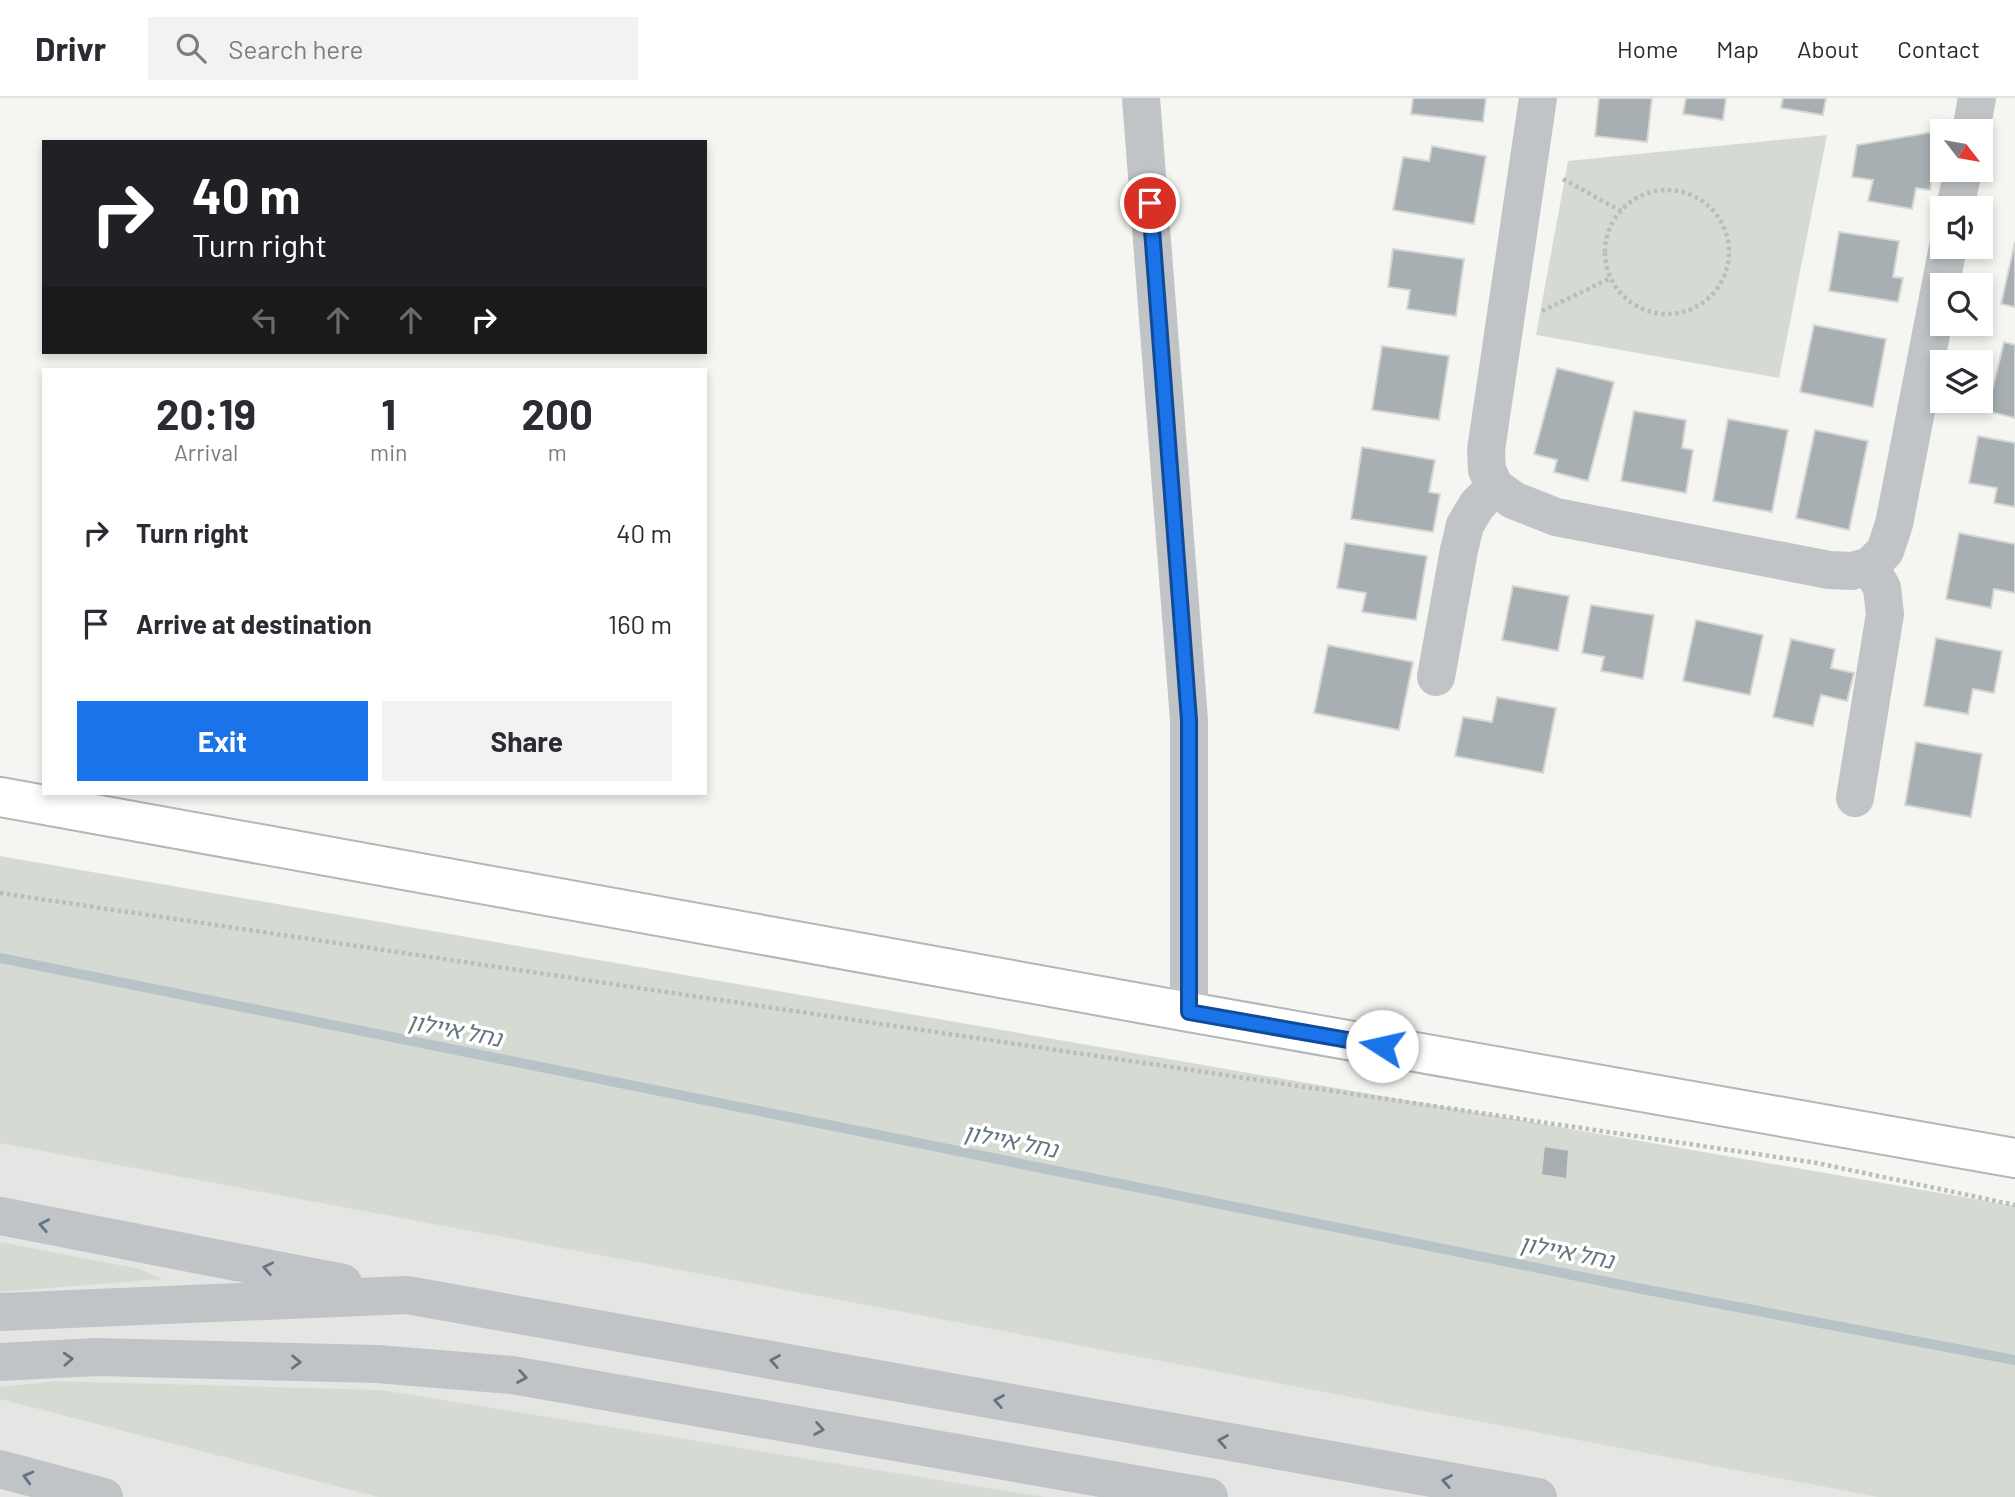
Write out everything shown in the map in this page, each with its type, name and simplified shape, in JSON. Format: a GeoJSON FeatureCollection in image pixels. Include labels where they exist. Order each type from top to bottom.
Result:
{"type":"FeatureCollection","features":[{"type":"Feature","properties":{"kind":"main road"},"geometry":{"type":"LineString","coordinates":[[0,797],[2015,1158]]}},
{"type":"Feature","properties":{"kind":"street"},"geometry":{"type":"LineString","coordinates":[[1141,98],[1189,720],[1189,1012]]}},
{"type":"Feature","properties":{"kind":"street"},"geometry":{"type":"LineString","coordinates":[[1538,98],[1486,450],[1487,470],[1495,487],[1513,500],[1556,517],[1829,570],[1852,571],[1870,566],[1885,551],[1894,524],[1946,259]]}},
{"type":"Feature","properties":{"kind":"street"},"geometry":{"type":"LineString","coordinates":[[1973,119],[1977,98]]}},
{"type":"Feature","properties":{"kind":"street"},"geometry":{"type":"LineString","coordinates":[[1436,677],[1465,525],[1477,505],[1495,487]]}},
{"type":"Feature","properties":{"kind":"street"},"geometry":{"type":"LineString","coordinates":[[1855,798],[1885,614],[1882,588],[1870,566]]}},
{"type":"Feature","properties":{"kind":"street"},"geometry":{"type":"LineString","coordinates":[[0,1216],[407,1295],[1538,1497]]}},
{"type":"Feature","properties":{"kind":"street"},"geometry":{"type":"LineString","coordinates":[[0,1312],[407,1295]]}},
{"type":"Feature","properties":{"kind":"street"},"geometry":{"type":"LineString","coordinates":[[0,1362],[96,1357],[377,1364],[512,1375],[1209,1497]]}},
{"type":"Feature","properties":{"kind":"street"},"geometry":{"type":"LineString","coordinates":[[0,1469],[104,1497]]}},
{"type":"Feature","properties":{"kind":"path"},"geometry":{"type":"LineString","coordinates":[[1529,159],[1621,211]]}},
{"type":"Feature","properties":{"kind":"path"},"geometry":{"type":"LineString","coordinates":[[1676,190],[1695,196],[1712,208],[1723,224],[1729,244],[1728,264],[1721,284],[1708,299],[1690,310],[1670,314],[1648,312],[1630,302],[1615,287],[1611,278],[1605,247],[1610,228],[1621,211],[1637,198],[1656,191],[1676,190]]}},
{"type":"Feature","properties":{"kind":"path"},"geometry":{"type":"LineString","coordinates":[[1503,330],[1611,278]]}},
{"type":"Feature","properties":{"kind":"path"},"geometry":{"type":"LineString","coordinates":[[0,893],[1817,1163],[2015,1205]]}},
{"type":"Feature","properties":{"kind":"shaded area"},"geometry":{"type":"Polygon","coordinates":[[[1827,135],[1779,378],[1536,335],[1568,161],[1827,135]]]}},
{"type":"Feature","properties":{"kind":"shaded area"},"geometry":{"type":"Polygon","coordinates":[[[0,856],[2015,1206],[2015,1497],[1878,1497],[0,1143],[0,856]]]}},
{"type":"Feature","properties":{"kind":"shaded area"},"geometry":{"type":"Polygon","coordinates":[[[0,1077],[2015,1497],[0,1497],[0,1077]]]}},
{"type":"Feature","properties":{"kind":"shaded area"},"geometry":{"type":"Polygon","coordinates":[[[0,1242],[140,1269],[162,1279],[0,1292],[0,1242]]]}},
{"type":"Feature","properties":{"kind":"shaded area"},"geometry":{"type":"Polygon","coordinates":[[[55,1381],[381,1390],[1045,1497],[378,1497],[0,1399],[0,1387],[55,1381]]]}},
{"type":"Feature","properties":{"kind":"building"},"geometry":{"type":"Polygon","coordinates":[[[1413,98],[1486,98],[1483,122],[1411,114],[1413,98]]]}},
{"type":"Feature","properties":{"kind":"building"},"geometry":{"type":"Polygon","coordinates":[[[1599,98],[1652,98],[1647,142],[1595,136],[1599,98]]]}},
{"type":"Feature","properties":{"kind":"building"},"geometry":{"type":"Polygon","coordinates":[[[1686,98],[1726,98],[1723,120],[1683,114],[1686,98]]]}},
{"type":"Feature","properties":{"kind":"building"},"geometry":{"type":"Polygon","coordinates":[[[1783,98],[1826,98],[1823,115],[1781,108],[1783,98]]]}},
{"type":"Feature","properties":{"kind":"building"},"geometry":{"type":"Polygon","coordinates":[[[1930,133],[1930,190],[1916,188],[1912,209],[1868,201],[1873,180],[1852,177],[1857,145],[1930,133]]]}},
{"type":"Feature","properties":{"kind":"building"},"geometry":{"type":"Polygon","coordinates":[[[1432,146],[1486,156],[1474,224],[1393,210],[1403,157],[1429,161],[1432,146]]]}},
{"type":"Feature","properties":{"kind":"building"},"geometry":{"type":"Polygon","coordinates":[[[1839,232],[1899,241],[1893,277],[1903,278],[1898,302],[1829,291],[1839,232]]]}},
{"type":"Feature","properties":{"kind":"building"},"geometry":{"type":"Polygon","coordinates":[[[2015,242],[2015,307],[2001,304],[2015,242]]]}},
{"type":"Feature","properties":{"kind":"building"},"geometry":{"type":"Polygon","coordinates":[[[1393,249],[1464,259],[1456,316],[1407,309],[1410,290],[1388,287],[1393,249]]]}},
{"type":"Feature","properties":{"kind":"building"},"geometry":{"type":"Polygon","coordinates":[[[1814,325],[1886,339],[1873,407],[1800,392],[1814,325]]]}},
{"type":"Feature","properties":{"kind":"building"},"geometry":{"type":"Polygon","coordinates":[[[2004,342],[2015,345],[2015,418],[1993,412],[1993,387],[2004,342]]]}},
{"type":"Feature","properties":{"kind":"building"},"geometry":{"type":"Polygon","coordinates":[[[1382,346],[1449,356],[1439,420],[1372,410],[1382,346]]]}},
{"type":"Feature","properties":{"kind":"building"},"geometry":{"type":"Polygon","coordinates":[[[1557,368],[1614,382],[1588,481],[1554,472],[1557,460],[1534,454],[1557,368]]]}},
{"type":"Feature","properties":{"kind":"building"},"geometry":{"type":"Polygon","coordinates":[[[1634,411],[1686,420],[1682,448],[1693,450],[1686,493],[1621,481],[1634,411]]]}},
{"type":"Feature","properties":{"kind":"building"},"geometry":{"type":"Polygon","coordinates":[[[1728,419],[1788,430],[1772,512],[1713,501],[1728,419]]]}},
{"type":"Feature","properties":{"kind":"building"},"geometry":{"type":"Polygon","coordinates":[[[1815,430],[1868,441],[1849,530],[1796,518],[1815,430]]]}},
{"type":"Feature","properties":{"kind":"building"},"geometry":{"type":"Polygon","coordinates":[[[1978,436],[2015,443],[2015,507],[1994,503],[1997,488],[1969,483],[1978,436]]]}},
{"type":"Feature","properties":{"kind":"building"},"geometry":{"type":"Polygon","coordinates":[[[1362,447],[1435,460],[1429,492],[1440,494],[1433,532],[1351,519],[1362,447]]]}},
{"type":"Feature","properties":{"kind":"building"},"geometry":{"type":"Polygon","coordinates":[[[1959,533],[2015,544],[2015,593],[1994,589],[1991,608],[1946,599],[1959,533]]]}},
{"type":"Feature","properties":{"kind":"building"},"geometry":{"type":"Polygon","coordinates":[[[1345,543],[1427,556],[1416,620],[1362,612],[1366,593],[1337,588],[1345,543]]]}},
{"type":"Feature","properties":{"kind":"building"},"geometry":{"type":"Polygon","coordinates":[[[1513,586],[1569,596],[1558,651],[1502,640],[1513,586]]]}},
{"type":"Feature","properties":{"kind":"building"},"geometry":{"type":"Polygon","coordinates":[[[1591,605],[1654,615],[1643,679],[1601,671],[1604,657],[1582,653],[1591,605]]]}},
{"type":"Feature","properties":{"kind":"building"},"geometry":{"type":"Polygon","coordinates":[[[1696,620],[1763,635],[1750,695],[1683,681],[1696,620]]]}},
{"type":"Feature","properties":{"kind":"building"},"geometry":{"type":"Polygon","coordinates":[[[1936,638],[2002,651],[1994,693],[1973,689],[1968,714],[1924,706],[1936,638]]]}},
{"type":"Feature","properties":{"kind":"building"},"geometry":{"type":"Polygon","coordinates":[[[1791,639],[1835,649],[1831,668],[1854,673],[1847,701],[1821,695],[1813,726],[1773,717],[1791,639]]]}},
{"type":"Feature","properties":{"kind":"building"},"geometry":{"type":"Polygon","coordinates":[[[1328,645],[1413,662],[1399,730],[1314,713],[1328,645]]]}},
{"type":"Feature","properties":{"kind":"building"},"geometry":{"type":"Polygon","coordinates":[[[1497,697],[1556,708],[1543,773],[1455,756],[1463,717],[1492,722],[1497,697]]]}},
{"type":"Feature","properties":{"kind":"building"},"geometry":{"type":"Polygon","coordinates":[[[1916,742],[1982,754],[1971,817],[1905,805],[1916,742]]]}},
{"type":"Feature","properties":{"kind":"building"},"geometry":{"type":"Polygon","coordinates":[[[1544,1146],[1569,1150],[1567,1179],[1541,1175],[1544,1146]]]}},
{"type":"Feature","properties":{"kind":"waterway","name":"נחל איילון"},"geometry":{"type":"LineString","coordinates":[[0,958],[1632,1287],[2015,1360]]}},
{"type":"Feature","properties":{"kind":"route"},"geometry":{"type":"LineString","coordinates":[[1150,203],[1189,720],[1189,1012],[1382,1046]]}}]}
